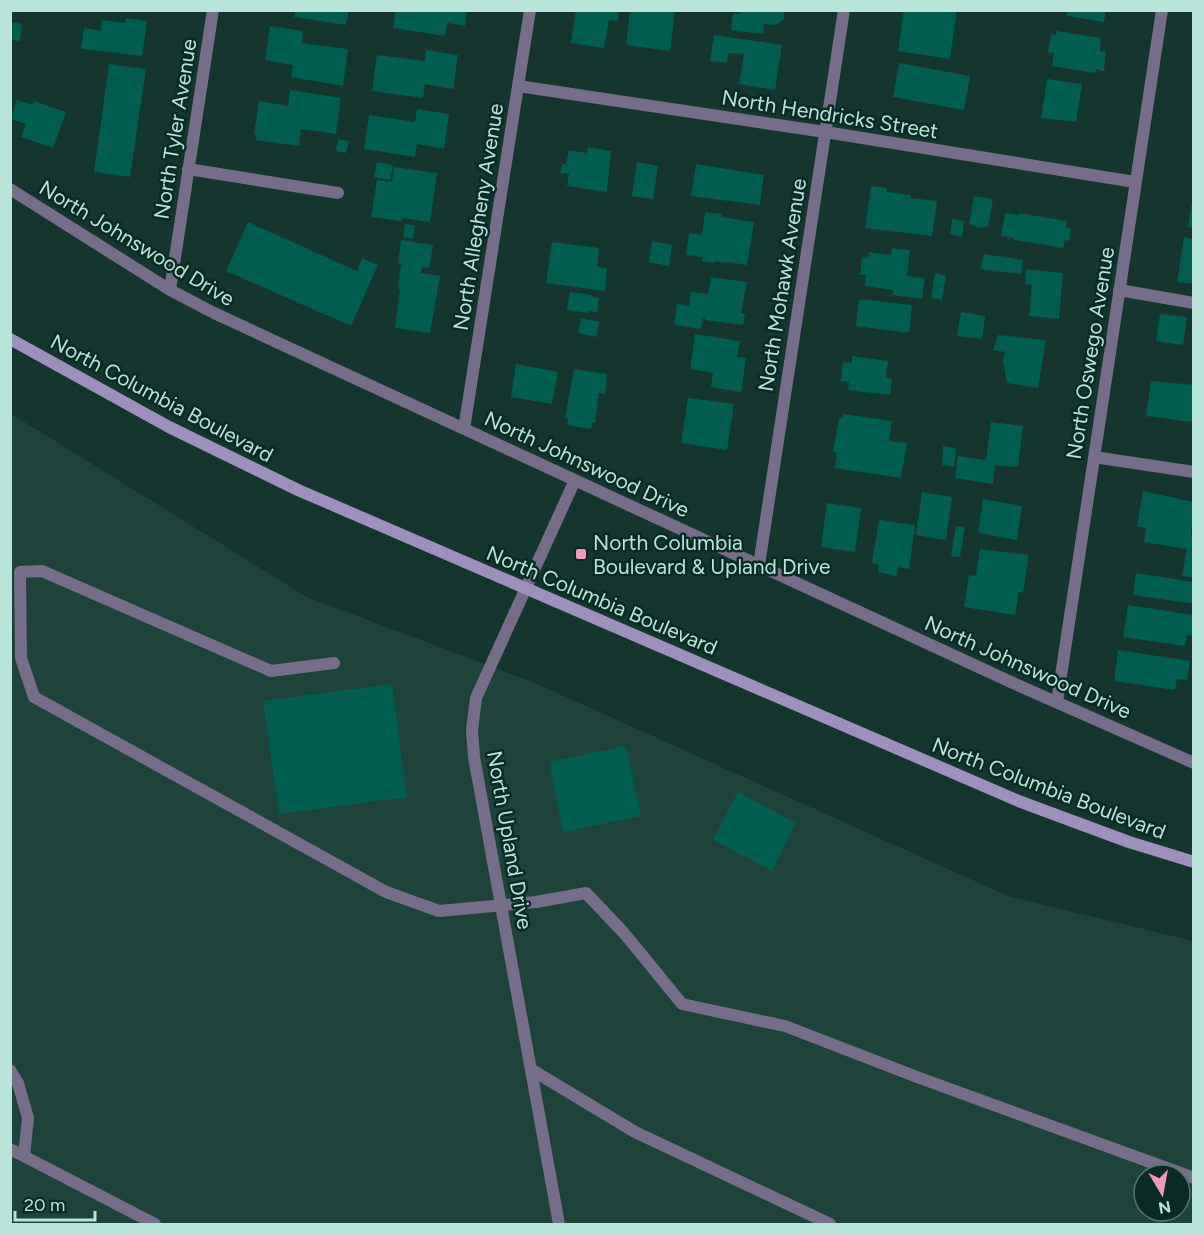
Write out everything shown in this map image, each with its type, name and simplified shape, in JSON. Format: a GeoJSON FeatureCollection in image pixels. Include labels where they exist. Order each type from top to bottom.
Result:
{"type":"FeatureCollection","features":[{"type":"Feature","properties":{"kind":"main road","name":"North Columbia Boulevard"},"geometry":{"type":"LineString","coordinates":[[10,339],[169,427],[298,490],[1021,802],[1129,842],[1194,862]]}},
{"type":"Feature","properties":{"kind":"street","name":"North Tyler Avenue"},"geometry":{"type":"LineString","coordinates":[[170,290],[213,10]]}},
{"type":"Feature","properties":{"kind":"street","name":"North Allegheny Avenue"},"geometry":{"type":"LineString","coordinates":[[464,429],[530,10]]}},
{"type":"Feature","properties":{"kind":"street","name":"North Mohawk Avenue"},"geometry":{"type":"LineString","coordinates":[[759,565],[844,10]]}},
{"type":"Feature","properties":{"kind":"street","name":"North Oswego Avenue"},"geometry":{"type":"LineString","coordinates":[[1057,702],[1161,10]]}},
{"type":"Feature","properties":{"kind":"street","name":"North Hendricks Street"},"geometry":{"type":"LineString","coordinates":[[518,86],[1135,182]]}},
{"type":"Feature","properties":{"kind":"street"},"geometry":{"type":"LineString","coordinates":[[189,169],[338,193]]}},
{"type":"Feature","properties":{"kind":"street","name":"North Johnswood Drive"},"geometry":{"type":"LineString","coordinates":[[10,189],[170,290],[214,313],[1194,763]]}},
{"type":"Feature","properties":{"kind":"street"},"geometry":{"type":"LineString","coordinates":[[1119,290],[1194,303]]}},
{"type":"Feature","properties":{"kind":"street"},"geometry":{"type":"LineString","coordinates":[[1094,457],[1194,472]]}},
{"type":"Feature","properties":{"kind":"street","name":"North Upland Drive"},"geometry":{"type":"LineString","coordinates":[[560,1224],[474,757],[472,712],[575,480]]}},
{"type":"Feature","properties":{"kind":"street"},"geometry":{"type":"LineString","coordinates":[[334,663],[270,671],[42,571],[20,572],[21,658],[34,697],[386,892],[439,911],[536,902],[586,893],[624,933],[682,1004],[785,1026],[917,1077],[1194,1178]]}},
{"type":"Feature","properties":{"kind":"street"},"geometry":{"type":"LineString","coordinates":[[10,1070],[18,1083],[28,1118],[24,1156]]}},
{"type":"Feature","properties":{"kind":"street"},"geometry":{"type":"LineString","coordinates":[[532,1070],[635,1132],[830,1224]]}},
{"type":"Feature","properties":{"kind":"street"},"geometry":{"type":"LineString","coordinates":[[10,1149],[155,1224]]}},
{"type":"Feature","properties":{"kind":"shaded area"},"geometry":{"type":"Polygon","coordinates":[[[10,413],[307,597],[535,683],[1008,896],[1193,941],[1193,1224],[11,1224],[10,413]]]}},
{"type":"Feature","properties":{"kind":"building"},"geometry":{"type":"Polygon","coordinates":[[[296,10],[349,10],[346,25],[294,17],[296,10]]]}},
{"type":"Feature","properties":{"kind":"building"},"geometry":{"type":"Polygon","coordinates":[[[396,10],[467,10],[465,26],[447,23],[445,36],[393,28],[396,10]]]}},
{"type":"Feature","properties":{"kind":"building"},"geometry":{"type":"Polygon","coordinates":[[[576,10],[619,10],[618,21],[609,20],[604,48],[571,43],[576,10]]]}},
{"type":"Feature","properties":{"kind":"building"},"geometry":{"type":"Polygon","coordinates":[[[630,10],[675,10],[670,51],[626,45],[630,10]]]}},
{"type":"Feature","properties":{"kind":"building"},"geometry":{"type":"Polygon","coordinates":[[[740,10],[784,10],[784,19],[776,25],[764,24],[763,34],[731,30],[733,13],[740,14],[740,10]]]}},
{"type":"Feature","properties":{"kind":"building"},"geometry":{"type":"Polygon","coordinates":[[[904,10],[957,10],[950,59],[898,51],[904,10]]]}},
{"type":"Feature","properties":{"kind":"building"},"geometry":{"type":"Polygon","coordinates":[[[1068,10],[1106,10],[1104,22],[1067,16],[1068,10]]]}},
{"type":"Feature","properties":{"kind":"building"},"geometry":{"type":"Polygon","coordinates":[[[126,18],[147,21],[142,56],[81,49],[84,28],[101,31],[102,20],[125,23],[126,18]]]}},
{"type":"Feature","properties":{"kind":"building"},"geometry":{"type":"Polygon","coordinates":[[[10,22],[22,24],[20,41],[10,40],[10,22]]]}},
{"type":"Feature","properties":{"kind":"building"},"geometry":{"type":"Polygon","coordinates":[[[270,26],[303,31],[302,43],[348,49],[343,86],[291,77],[293,65],[265,60],[270,26]]]}},
{"type":"Feature","properties":{"kind":"building"},"geometry":{"type":"Polygon","coordinates":[[[1056,31],[1101,38],[1100,51],[1106,52],[1104,71],[1096,69],[1095,73],[1052,66],[1054,53],[1048,52],[1051,34],[1056,35],[1056,31]]]}},
{"type":"Feature","properties":{"kind":"building"},"geometry":{"type":"Polygon","coordinates":[[[714,35],[782,45],[775,90],[739,84],[744,54],[728,53],[727,63],[710,61],[714,35]]]}},
{"type":"Feature","properties":{"kind":"building"},"geometry":{"type":"Polygon","coordinates":[[[426,50],[458,55],[453,89],[425,84],[423,98],[372,91],[377,55],[425,61],[426,50]]]}},
{"type":"Feature","properties":{"kind":"building"},"geometry":{"type":"Polygon","coordinates":[[[899,63],[970,76],[964,110],[893,97],[899,63]]]}},
{"type":"Feature","properties":{"kind":"building"},"geometry":{"type":"Polygon","coordinates":[[[109,64],[146,69],[130,177],[94,172],[109,64]]]}},
{"type":"Feature","properties":{"kind":"building"},"geometry":{"type":"Polygon","coordinates":[[[1047,79],[1082,84],[1076,122],[1041,118],[1047,79]]]}},
{"type":"Feature","properties":{"kind":"building"},"geometry":{"type":"Polygon","coordinates":[[[290,90],[341,98],[336,134],[301,129],[299,146],[256,140],[257,135],[254,135],[259,101],[288,106],[290,90]]]}},
{"type":"Feature","properties":{"kind":"building"},"geometry":{"type":"Polygon","coordinates":[[[17,100],[33,105],[34,101],[66,112],[53,148],[21,137],[26,124],[11,119],[17,100]]]}},
{"type":"Feature","properties":{"kind":"building"},"geometry":{"type":"Polygon","coordinates":[[[417,109],[449,114],[444,149],[417,144],[415,157],[364,149],[369,115],[415,122],[417,109]]]}},
{"type":"Feature","properties":{"kind":"building"},"geometry":{"type":"Polygon","coordinates":[[[338,139],[349,141],[346,153],[336,151],[338,139]]]}},
{"type":"Feature","properties":{"kind":"building"},"geometry":{"type":"Polygon","coordinates":[[[588,147],[611,151],[607,192],[567,186],[569,174],[560,173],[562,164],[566,164],[569,150],[587,153],[588,147]]]}},
{"type":"Feature","properties":{"kind":"building"},"geometry":{"type":"Polygon","coordinates":[[[377,162],[393,165],[390,180],[374,177],[377,162]]]}},
{"type":"Feature","properties":{"kind":"building"},"geometry":{"type":"Polygon","coordinates":[[[637,162],[658,166],[653,199],[632,196],[637,162]]]}},
{"type":"Feature","properties":{"kind":"building"},"geometry":{"type":"Polygon","coordinates":[[[696,164],[764,175],[760,205],[691,196],[696,164]]]}},
{"type":"Feature","properties":{"kind":"building"},"geometry":{"type":"Polygon","coordinates":[[[394,167],[437,173],[430,222],[371,217],[377,180],[392,182],[394,167]]]}},
{"type":"Feature","properties":{"kind":"building"},"geometry":{"type":"Polygon","coordinates":[[[871,186],[887,188],[887,192],[911,195],[911,198],[937,201],[932,236],[865,228],[871,186]]]}},
{"type":"Feature","properties":{"kind":"building"},"geometry":{"type":"Polygon","coordinates":[[[974,196],[993,199],[988,227],[980,228],[969,224],[974,196]]]}},
{"type":"Feature","properties":{"kind":"building"},"geometry":{"type":"Polygon","coordinates":[[[1192,202],[1194,202],[1194,228],[1188,227],[1192,202]]]}},
{"type":"Feature","properties":{"kind":"building"},"geometry":{"type":"Polygon","coordinates":[[[705,212],[754,222],[747,265],[702,261],[703,257],[686,255],[689,233],[702,235],[705,212]]]}},
{"type":"Feature","properties":{"kind":"building"},"geometry":{"type":"Polygon","coordinates":[[[1005,213],[1067,221],[1066,228],[1071,228],[1069,241],[1065,240],[1063,248],[1001,236],[1005,213]]]}},
{"type":"Feature","properties":{"kind":"building"},"geometry":{"type":"Polygon","coordinates":[[[952,219],[964,221],[962,237],[950,234],[952,219]]]}},
{"type":"Feature","properties":{"kind":"building"},"geometry":{"type":"Polygon","coordinates":[[[248,222],[357,271],[362,258],[378,265],[351,326],[226,271],[248,222]]]}},
{"type":"Feature","properties":{"kind":"building"},"geometry":{"type":"Polygon","coordinates":[[[405,224],[415,225],[413,239],[403,237],[405,224]]]}},
{"type":"Feature","properties":{"kind":"building"},"geometry":{"type":"Polygon","coordinates":[[[1184,237],[1194,239],[1194,284],[1177,282],[1184,237]]]}},
{"type":"Feature","properties":{"kind":"building"},"geometry":{"type":"Polygon","coordinates":[[[401,240],[433,245],[429,268],[422,267],[421,273],[440,276],[430,333],[395,328],[402,265],[398,264],[401,240]]]}},
{"type":"Feature","properties":{"kind":"building"},"geometry":{"type":"Polygon","coordinates":[[[652,241],[672,245],[669,266],[649,262],[652,241]]]}},
{"type":"Feature","properties":{"kind":"building"},"geometry":{"type":"Polygon","coordinates":[[[552,242],[599,248],[597,267],[607,268],[605,291],[546,283],[552,242]]]}},
{"type":"Feature","properties":{"kind":"building"},"geometry":{"type":"Polygon","coordinates":[[[892,248],[910,250],[907,276],[925,278],[922,299],[893,295],[893,290],[865,286],[866,275],[860,275],[862,257],[868,258],[869,252],[891,255],[892,248]]]}},
{"type":"Feature","properties":{"kind":"building"},"geometry":{"type":"Polygon","coordinates":[[[984,254],[1023,260],[1021,274],[980,269],[984,254]]]}},
{"type":"Feature","properties":{"kind":"building"},"geometry":{"type":"Polygon","coordinates":[[[1026,269],[1063,273],[1059,319],[1029,316],[1032,285],[1025,284],[1026,269]]]}},
{"type":"Feature","properties":{"kind":"building"},"geometry":{"type":"Polygon","coordinates":[[[935,273],[946,276],[942,300],[931,298],[935,273]]]}},
{"type":"Feature","properties":{"kind":"building"},"geometry":{"type":"Polygon","coordinates":[[[711,277],[747,282],[741,313],[745,314],[743,325],[703,318],[701,329],[674,325],[677,304],[689,306],[691,292],[708,294],[711,277]]]}},
{"type":"Feature","properties":{"kind":"building"},"geometry":{"type":"Polygon","coordinates":[[[570,292],[599,298],[597,312],[567,310],[570,292]]]}},
{"type":"Feature","properties":{"kind":"building"},"geometry":{"type":"Polygon","coordinates":[[[859,299],[912,305],[909,333],[856,326],[859,299]]]}},
{"type":"Feature","properties":{"kind":"building"},"geometry":{"type":"Polygon","coordinates":[[[961,312],[985,316],[982,339],[957,336],[961,312]]]}},
{"type":"Feature","properties":{"kind":"building"},"geometry":{"type":"Polygon","coordinates":[[[1160,314],[1187,317],[1183,345],[1156,341],[1160,314]]]}},
{"type":"Feature","properties":{"kind":"building"},"geometry":{"type":"Polygon","coordinates":[[[581,318],[599,322],[596,337],[578,333],[581,318]]]}},
{"type":"Feature","properties":{"kind":"building"},"geometry":{"type":"Polygon","coordinates":[[[695,334],[740,341],[737,357],[746,358],[741,392],[711,387],[713,373],[690,369],[695,334]]]}},
{"type":"Feature","properties":{"kind":"building"},"geometry":{"type":"Polygon","coordinates":[[[998,335],[1046,340],[1038,388],[1007,383],[1003,361],[1005,352],[993,350],[998,335]]]}},
{"type":"Feature","properties":{"kind":"building"},"geometry":{"type":"Polygon","coordinates":[[[852,356],[888,361],[886,377],[892,379],[890,395],[848,390],[849,382],[841,381],[843,362],[852,363],[852,356]]]}},
{"type":"Feature","properties":{"kind":"building"},"geometry":{"type":"Polygon","coordinates":[[[516,364],[558,372],[552,404],[511,397],[516,364]]]}},
{"type":"Feature","properties":{"kind":"building"},"geometry":{"type":"Polygon","coordinates":[[[574,369],[607,374],[605,394],[599,393],[595,423],[592,423],[591,429],[567,425],[568,419],[565,418],[574,369]]]}},
{"type":"Feature","properties":{"kind":"building"},"geometry":{"type":"Polygon","coordinates":[[[1151,381],[1194,385],[1194,418],[1191,422],[1146,416],[1151,381]]]}},
{"type":"Feature","properties":{"kind":"building"},"geometry":{"type":"Polygon","coordinates":[[[688,398],[734,404],[727,450],[681,443],[688,398]]]}},
{"type":"Feature","properties":{"kind":"building"},"geometry":{"type":"Polygon","coordinates":[[[843,414],[892,421],[889,441],[907,443],[901,478],[835,468],[837,453],[833,452],[839,418],[843,418],[843,414]]]}},
{"type":"Feature","properties":{"kind":"building"},"geometry":{"type":"Polygon","coordinates":[[[991,422],[1023,426],[1018,466],[995,465],[993,484],[955,478],[958,456],[986,460],[991,422]]]}},
{"type":"Feature","properties":{"kind":"building"},"geometry":{"type":"Polygon","coordinates":[[[943,446],[956,448],[954,467],[942,465],[943,446]]]}},
{"type":"Feature","properties":{"kind":"building"},"geometry":{"type":"Polygon","coordinates":[[[1143,491],[1194,502],[1191,536],[1194,536],[1194,578],[1182,576],[1187,549],[1144,542],[1146,528],[1137,527],[1143,491]]]}},
{"type":"Feature","properties":{"kind":"building"},"geometry":{"type":"Polygon","coordinates":[[[922,492],[952,497],[946,540],[916,535],[922,492]]]}},
{"type":"Feature","properties":{"kind":"building"},"geometry":{"type":"Polygon","coordinates":[[[983,499],[1022,506],[1017,540],[978,533],[983,499]]]}},
{"type":"Feature","properties":{"kind":"building"},"geometry":{"type":"Polygon","coordinates":[[[827,503],[861,508],[855,552],[821,547],[827,503]]]}},
{"type":"Feature","properties":{"kind":"building"},"geometry":{"type":"Polygon","coordinates":[[[879,520],[915,525],[909,569],[898,567],[897,576],[878,572],[879,565],[872,563],[879,520]]]}},
{"type":"Feature","properties":{"kind":"building"},"geometry":{"type":"Polygon","coordinates":[[[956,526],[965,527],[960,557],[951,556],[956,526]]]}},
{"type":"Feature","properties":{"kind":"building"},"geometry":{"type":"Polygon","coordinates":[[[980,549],[1029,555],[1023,593],[1019,592],[1015,615],[964,607],[969,575],[976,576],[980,549]]]}},
{"type":"Feature","properties":{"kind":"building"},"geometry":{"type":"Polygon","coordinates":[[[1136,573],[1194,582],[1194,604],[1133,595],[1136,573]]]}},
{"type":"Feature","properties":{"kind":"building"},"geometry":{"type":"Polygon","coordinates":[[[1128,605],[1194,615],[1194,636],[1187,635],[1185,646],[1123,637],[1128,605]]]}},
{"type":"Feature","properties":{"kind":"building"},"geometry":{"type":"Polygon","coordinates":[[[1118,650],[1190,661],[1187,680],[1177,679],[1175,690],[1114,681],[1118,650]]]}},
{"type":"Feature","properties":{"kind":"building"},"geometry":{"type":"Polygon","coordinates":[[[392,684],[407,797],[279,814],[263,701],[392,684]]]}},
{"type":"Feature","properties":{"kind":"building"},"geometry":{"type":"Polygon","coordinates":[[[626,746],[641,816],[563,832],[549,762],[626,746]]]}},
{"type":"Feature","properties":{"kind":"building"},"geometry":{"type":"Polygon","coordinates":[[[738,792],[796,823],[772,871],[713,840],[738,792]]]}},
{"type":"Feature","properties":{"kind":"place","name":"North Columbia Boulevard & Upland Drive"},"geometry":{"type":"Point","coordinates":[581,554]}}]}
